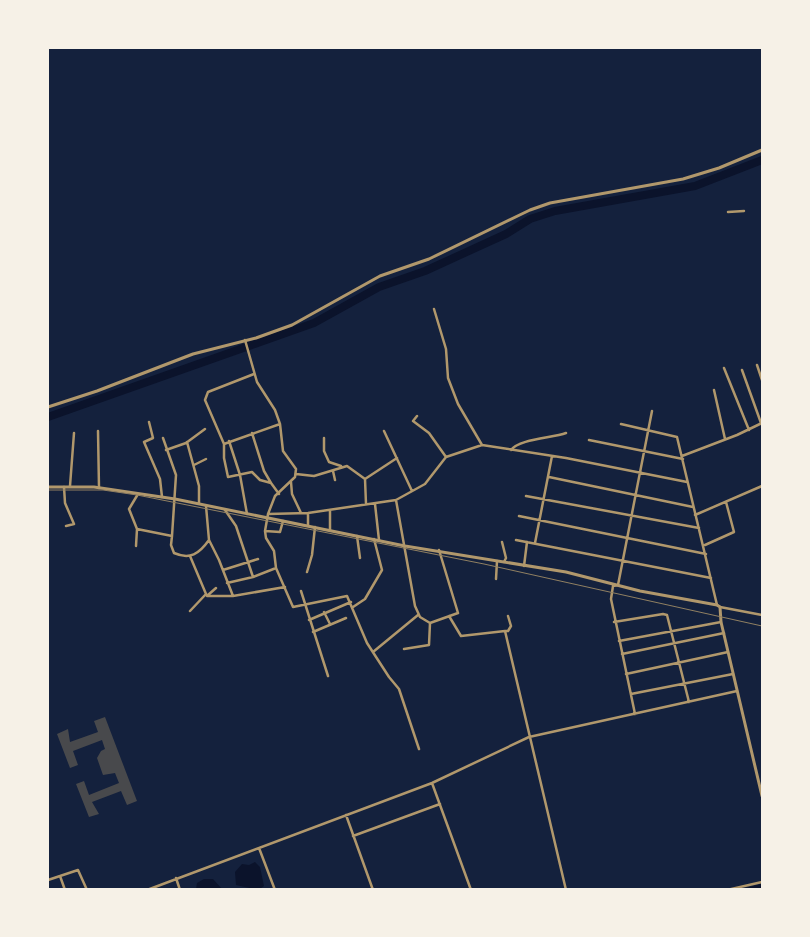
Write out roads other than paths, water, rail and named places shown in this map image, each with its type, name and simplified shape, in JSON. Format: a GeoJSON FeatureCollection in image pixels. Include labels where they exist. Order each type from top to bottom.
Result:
{"type":"FeatureCollection","features":[{"type":"Feature","properties":{"kind":"street"},"geometry":{"type":"LineString","coordinates":[[48,407],[97,391],[193,354],[246,342],[292,325],[380,276],[429,259],[530,210],[550,203],[683,179],[719,168],[762,150]]}},
{"type":"Feature","properties":{"kind":"street"},"geometry":{"type":"LineString","coordinates":[[728,212],[744,211]]}},
{"type":"Feature","properties":{"kind":"street"},"geometry":{"type":"LineString","coordinates":[[434,309],[446,349],[448,378],[458,404],[482,446]]}},
{"type":"Feature","properties":{"kind":"street"},"geometry":{"type":"LineString","coordinates":[[246,342],[256,382],[275,410],[280,424],[283,452],[293,462],[296,474],[279,494],[275,496],[265,532],[266,538],[274,551],[276,568],[293,608],[346,596],[359,619],[360,630],[373,653],[399,689],[419,749]]}},
{"type":"Feature","properties":{"kind":"street"},"geometry":{"type":"LineString","coordinates":[[757,365],[762,380]]}},
{"type":"Feature","properties":{"kind":"street"},"geometry":{"type":"LineString","coordinates":[[724,368],[749,430]]}},
{"type":"Feature","properties":{"kind":"street"},"geometry":{"type":"LineString","coordinates":[[589,440],[682,458],[749,430],[762,423],[742,370]]}},
{"type":"Feature","properties":{"kind":"street"},"geometry":{"type":"LineString","coordinates":[[254,374],[206,394],[206,400],[224,444],[224,458],[228,477],[252,472],[260,480],[272,483]]}},
{"type":"Feature","properties":{"kind":"street"},"geometry":{"type":"LineString","coordinates":[[714,390],[724,439]]}},
{"type":"Feature","properties":{"kind":"street"},"geometry":{"type":"LineString","coordinates":[[618,585],[634,495],[652,412]]}},
{"type":"Feature","properties":{"kind":"street"},"geometry":{"type":"LineString","coordinates":[[417,416],[413,420],[429,433],[446,457]]}},
{"type":"Feature","properties":{"kind":"street"},"geometry":{"type":"LineString","coordinates":[[149,422],[153,438],[144,442],[160,479],[162,497]]}},
{"type":"Feature","properties":{"kind":"street"},"geometry":{"type":"LineString","coordinates":[[224,444],[280,424]]}},
{"type":"Feature","properties":{"kind":"street"},"geometry":{"type":"LineString","coordinates":[[622,424],[677,438],[719,606],[721,622],[762,796]]}},
{"type":"Feature","properties":{"kind":"street"},"geometry":{"type":"LineString","coordinates":[[166,450],[187,442],[205,429]]}},
{"type":"Feature","properties":{"kind":"street"},"geometry":{"type":"LineString","coordinates":[[98,431],[100,488]]}},
{"type":"Feature","properties":{"kind":"street"},"geometry":{"type":"LineString","coordinates":[[384,431],[412,491]]}},
{"type":"Feature","properties":{"kind":"street"},"geometry":{"type":"LineString","coordinates":[[70,486],[74,433]]}},
{"type":"Feature","properties":{"kind":"street"},"geometry":{"type":"LineString","coordinates":[[252,433],[264,471],[279,494]]}},
{"type":"Feature","properties":{"kind":"street"},"geometry":{"type":"LineString","coordinates":[[511,450],[516,444],[553,438],[566,433]]}},
{"type":"Feature","properties":{"kind":"street"},"geometry":{"type":"LineString","coordinates":[[163,438],[176,475],[171,545],[174,553],[190,556],[199,552],[209,540]]}},
{"type":"Feature","properties":{"kind":"street"},"geometry":{"type":"LineString","coordinates":[[324,438],[324,451],[329,462],[347,466],[365,479]]}},
{"type":"Feature","properties":{"kind":"street"},"geometry":{"type":"LineString","coordinates":[[230,441],[240,475],[247,514]]}},
{"type":"Feature","properties":{"kind":"street"},"geometry":{"type":"LineString","coordinates":[[187,442],[199,486],[199,505]]}},
{"type":"Feature","properties":{"kind":"street"},"geometry":{"type":"LineString","coordinates":[[48,487],[100,488],[174,499],[247,514],[268,516],[308,514],[396,500],[425,484],[446,457],[482,446],[552,456],[687,482]]}},
{"type":"Feature","properties":{"kind":"street"},"geometry":{"type":"LineString","coordinates":[[536,543],[552,456]]}},
{"type":"Feature","properties":{"kind":"street"},"geometry":{"type":"LineString","coordinates":[[365,479],[396,458]]}},
{"type":"Feature","properties":{"kind":"street"},"geometry":{"type":"LineString","coordinates":[[194,465],[206,459]]}},
{"type":"Feature","properties":{"kind":"street"},"geometry":{"type":"LineString","coordinates":[[296,474],[314,476],[343,466]]}},
{"type":"Feature","properties":{"kind":"street"},"geometry":{"type":"LineString","coordinates":[[333,471],[335,480]]}},
{"type":"Feature","properties":{"kind":"street"},"geometry":{"type":"LineString","coordinates":[[549,477],[693,507]]}},
{"type":"Feature","properties":{"kind":"street"},"geometry":{"type":"LineString","coordinates":[[365,479],[366,504]]}},
{"type":"Feature","properties":{"kind":"street"},"geometry":{"type":"LineString","coordinates":[[291,481],[292,494],[301,513]]}},
{"type":"Feature","properties":{"kind":"street"},"geometry":{"type":"LineString","coordinates":[[64,486],[65,502],[74,524],[66,526]]}},
{"type":"Feature","properties":{"kind":"street"},"geometry":{"type":"LineString","coordinates":[[696,515],[762,486]]}},
{"type":"Feature","properties":{"kind":"street"},"geometry":{"type":"LineString","coordinates":[[136,546],[137,529],[129,509],[131,503],[140,494]]}},
{"type":"Feature","properties":{"kind":"street"},"geometry":{"type":"LineString","coordinates":[[526,496],[699,528]]}},
{"type":"Feature","properties":{"kind":"street"},"geometry":{"type":"LineString","coordinates":[[396,500],[418,615],[430,623],[458,613],[439,550]]}},
{"type":"Feature","properties":{"kind":"street"},"geometry":{"type":"LineString","coordinates":[[704,546],[734,532],[726,502]]}},
{"type":"Feature","properties":{"kind":"street"},"geometry":{"type":"LineString","coordinates":[[375,504],[379,540]]}},
{"type":"Feature","properties":{"kind":"street"},"geometry":{"type":"LineString","coordinates":[[206,506],[209,540],[233,596]]}},
{"type":"Feature","properties":{"kind":"street"},"geometry":{"type":"LineString","coordinates":[[225,510],[236,526],[253,577]]}},
{"type":"Feature","properties":{"kind":"street"},"geometry":{"type":"LineString","coordinates":[[330,510],[330,530]]}},
{"type":"Feature","properties":{"kind":"street"},"geometry":{"type":"LineString","coordinates":[[308,514],[308,525]]}},
{"type":"Feature","properties":{"kind":"street"},"geometry":{"type":"LineString","coordinates":[[268,516],[283,521],[404,546],[439,550],[566,572],[618,585],[762,615]]}},
{"type":"Feature","properties":{"kind":"street"},"geometry":{"type":"LineString","coordinates":[[519,516],[706,554]]}},
{"type":"Feature","properties":{"kind":"street"},"geometry":{"type":"LineString","coordinates":[[265,532],[280,532],[283,521]]}},
{"type":"Feature","properties":{"kind":"street"},"geometry":{"type":"LineString","coordinates":[[307,572],[312,554],[315,527]]}},
{"type":"Feature","properties":{"kind":"street"},"geometry":{"type":"LineString","coordinates":[[137,529],[172,536]]}},
{"type":"Feature","properties":{"kind":"street"},"geometry":{"type":"LineString","coordinates":[[357,535],[360,558]]}},
{"type":"Feature","properties":{"kind":"street"},"geometry":{"type":"LineString","coordinates":[[353,607],[365,599],[382,570],[374,539]]}},
{"type":"Feature","properties":{"kind":"street"},"geometry":{"type":"LineString","coordinates":[[516,540],[711,578]]}},
{"type":"Feature","properties":{"kind":"street"},"geometry":{"type":"LineString","coordinates":[[502,542],[506,558],[504,562]]}},
{"type":"Feature","properties":{"kind":"street"},"geometry":{"type":"LineString","coordinates":[[524,566],[527,542]]}},
{"type":"Feature","properties":{"kind":"street"},"geometry":{"type":"LineString","coordinates":[[190,556],[206,595]]}},
{"type":"Feature","properties":{"kind":"street"},"geometry":{"type":"LineString","coordinates":[[223,570],[258,559]]}},
{"type":"Feature","properties":{"kind":"street"},"geometry":{"type":"LineString","coordinates":[[496,579],[497,561]]}},
{"type":"Feature","properties":{"kind":"street"},"geometry":{"type":"LineString","coordinates":[[226,583],[253,577],[276,568]]}},
{"type":"Feature","properties":{"kind":"street"},"geometry":{"type":"LineString","coordinates":[[618,585],[613,586],[611,599],[614,622],[635,714]]}},
{"type":"Feature","properties":{"kind":"street"},"geometry":{"type":"LineString","coordinates":[[206,595],[233,596],[285,587]]}},
{"type":"Feature","properties":{"kind":"street"},"geometry":{"type":"LineString","coordinates":[[190,611],[216,588]]}},
{"type":"Feature","properties":{"kind":"street"},"geometry":{"type":"LineString","coordinates":[[300,591],[328,676]]}},
{"type":"Feature","properties":{"kind":"street"},"geometry":{"type":"LineString","coordinates":[[309,620],[350,602]]}},
{"type":"Feature","properties":{"kind":"street"},"geometry":{"type":"LineString","coordinates":[[324,612],[330,625]]}},
{"type":"Feature","properties":{"kind":"street"},"geometry":{"type":"LineString","coordinates":[[614,622],[666,614],[672,631],[689,702]]}},
{"type":"Feature","properties":{"kind":"street"},"geometry":{"type":"LineString","coordinates":[[373,653],[418,615]]}},
{"type":"Feature","properties":{"kind":"street"},"geometry":{"type":"LineString","coordinates":[[449,616],[461,636],[497,630],[508,631],[511,626],[508,616]]}},
{"type":"Feature","properties":{"kind":"street"},"geometry":{"type":"LineString","coordinates":[[313,632],[346,618]]}},
{"type":"Feature","properties":{"kind":"street"},"geometry":{"type":"LineString","coordinates":[[619,641],[721,622]]}},
{"type":"Feature","properties":{"kind":"street"},"geometry":{"type":"LineString","coordinates":[[404,650],[428,645],[430,623]]}},
{"type":"Feature","properties":{"kind":"street"},"geometry":{"type":"LineString","coordinates":[[506,631],[566,890]]}},
{"type":"Feature","properties":{"kind":"street"},"geometry":{"type":"LineString","coordinates":[[622,654],[724,633]]}},
{"type":"Feature","properties":{"kind":"street"},"geometry":{"type":"LineString","coordinates":[[626,674],[728,652]]}},
{"type":"Feature","properties":{"kind":"street"},"geometry":{"type":"LineString","coordinates":[[631,694],[733,674]]}},
{"type":"Feature","properties":{"kind":"street"},"geometry":{"type":"LineString","coordinates":[[147,890],[432,783],[530,737],[737,691]]}},
{"type":"Feature","properties":{"kind":"street"},"geometry":{"type":"LineString","coordinates":[[432,783],[471,890]]}},
{"type":"Feature","properties":{"kind":"street"},"geometry":{"type":"LineString","coordinates":[[353,836],[440,804]]}},
{"type":"Feature","properties":{"kind":"street"},"geometry":{"type":"LineString","coordinates":[[346,815],[373,890]]}},
{"type":"Feature","properties":{"kind":"street"},"geometry":{"type":"LineString","coordinates":[[259,848],[275,890]]}},
{"type":"Feature","properties":{"kind":"street"},"geometry":{"type":"LineString","coordinates":[[48,880],[78,870],[87,890]]}},
{"type":"Feature","properties":{"kind":"street"},"geometry":{"type":"LineString","coordinates":[[60,876],[65,890]]}},
{"type":"Feature","properties":{"kind":"street"},"geometry":{"type":"LineString","coordinates":[[176,878],[180,890]]}},
{"type":"Feature","properties":{"kind":"street"},"geometry":{"type":"LineString","coordinates":[[727,890],[762,882]]}},
{"type":"Feature","properties":{"kind":"water"},"geometry":{"type":"Polygon","coordinates":[[[255,862],[260,867],[264,886],[258,890],[236,885],[235,872],[242,864],[249,865],[255,862]]]}},
{"type":"Feature","properties":{"kind":"water"},"geometry":{"type":"Polygon","coordinates":[[[204,879],[213,879],[222,889],[196,889],[197,883],[204,879]]]}},
{"type":"Feature","properties":{"kind":"waterway"},"geometry":{"type":"LineString","coordinates":[[48,417],[314,323],[379,287],[425,271],[506,234],[530,219],[555,211],[695,186],[762,160]]}},
{"type":"Feature","properties":{"kind":"waterway"},"geometry":{"type":"LineString","coordinates":[[747,890],[762,886]]}},
{"type":"Feature","properties":{"kind":"railway"},"geometry":{"type":"LineString","coordinates":[[48,490],[103,490],[137,495],[484,564],[762,626]]}}]}
